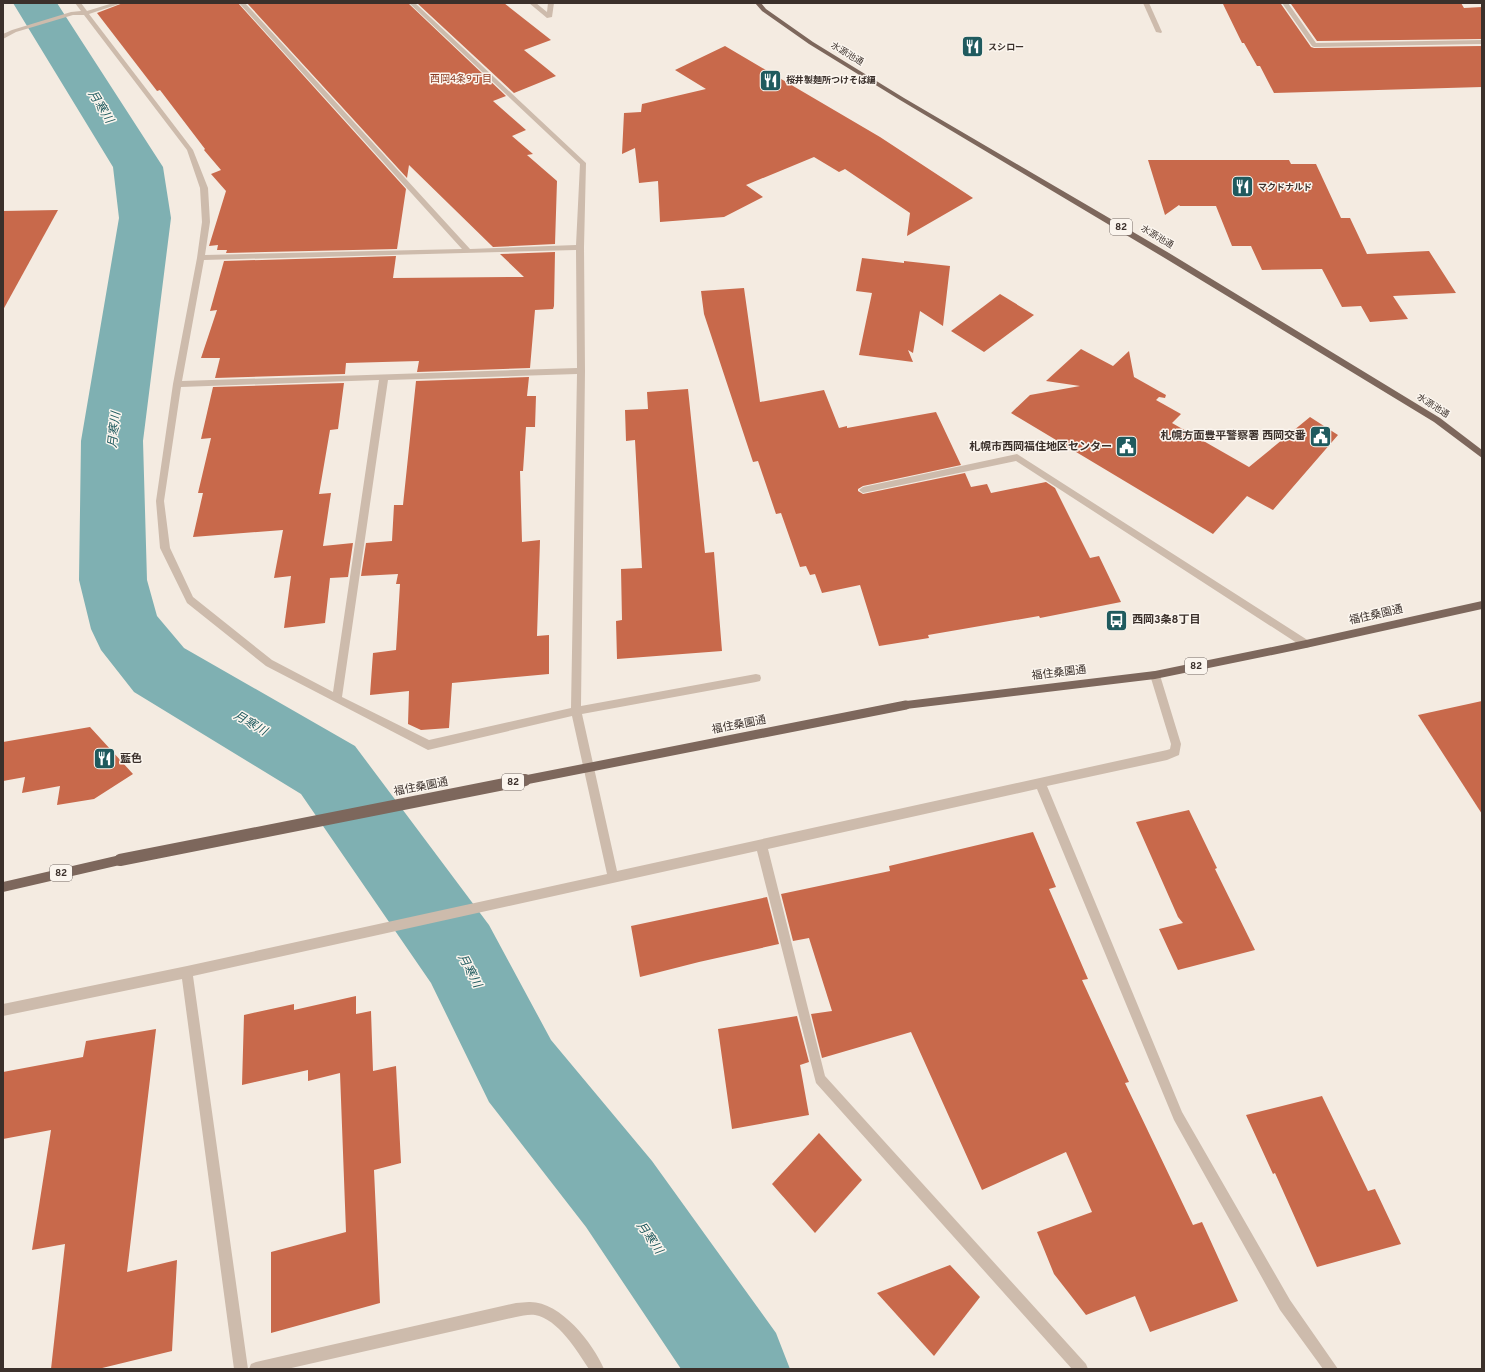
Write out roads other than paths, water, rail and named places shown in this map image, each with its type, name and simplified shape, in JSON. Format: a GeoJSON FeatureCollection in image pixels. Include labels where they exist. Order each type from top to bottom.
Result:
{"type":"FeatureCollection","features":[{"type":"Feature","properties":{"kind":"main road","name":"水源池通"},"geometry":{"type":"LineString","coordinates":[[758,3],[764,10],[818,47],[902,99],[1153,247],[1437,420],[1482,455]]}},
{"type":"Feature","properties":{"kind":"main road","name":"福住桑園通"},"geometry":{"type":"LineString","coordinates":[[3,887],[120,860],[906,705],[1155,675],[1306,644],[1482,605]]}},
{"type":"Feature","properties":{"kind":"street"},"geometry":{"type":"LineString","coordinates":[[78,3],[190,150],[204,188],[206,222],[201,258],[177,384],[160,501],[165,548],[190,600],[269,663],[428,745],[576,711],[756,678]]}},
{"type":"Feature","properties":{"kind":"street"},"geometry":{"type":"LineString","coordinates":[[3,36],[14,31],[73,13],[85,13],[119,3]]}},
{"type":"Feature","properties":{"kind":"street"},"geometry":{"type":"LineString","coordinates":[[242,3],[468,251]]}},
{"type":"Feature","properties":{"kind":"street"},"geometry":{"type":"LineString","coordinates":[[412,3],[583,163],[580,247],[581,371],[576,711],[613,878]]}},
{"type":"Feature","properties":{"kind":"street"},"geometry":{"type":"LineString","coordinates":[[532,3],[549,17],[551,3]]}},
{"type":"Feature","properties":{"kind":"street"},"geometry":{"type":"LineString","coordinates":[[1146,3],[1160,32]]}},
{"type":"Feature","properties":{"kind":"street"},"geometry":{"type":"LineString","coordinates":[[1286,3],[1314,45],[1482,42]]}},
{"type":"Feature","properties":{"kind":"street"},"geometry":{"type":"LineString","coordinates":[[201,258],[580,247]]}},
{"type":"Feature","properties":{"kind":"street"},"geometry":{"type":"LineString","coordinates":[[177,384],[581,371]]}},
{"type":"Feature","properties":{"kind":"street"},"geometry":{"type":"LineString","coordinates":[[337,699],[384,377]]}},
{"type":"Feature","properties":{"kind":"street"},"geometry":{"type":"LineString","coordinates":[[863,490],[1017,457],[1306,644]]}},
{"type":"Feature","properties":{"kind":"street"},"geometry":{"type":"LineString","coordinates":[[3,1010],[187,972],[1040,782],[1159,757],[1175,752],[1176,744],[1155,675]]}},
{"type":"Feature","properties":{"kind":"street"},"geometry":{"type":"LineString","coordinates":[[1040,782],[1178,1116],[1285,1305],[1331,1369]]}},
{"type":"Feature","properties":{"kind":"street"},"geometry":{"type":"LineString","coordinates":[[760,844],[820,1079],[1081,1369]]}},
{"type":"Feature","properties":{"kind":"street"},"geometry":{"type":"LineString","coordinates":[[187,972],[241,1369]]}},
{"type":"Feature","properties":{"kind":"street"},"geometry":{"type":"LineString","coordinates":[[256,1369],[516,1310],[536,1308],[560,1320],[577,1339],[597,1369]]}},
{"type":"Feature","properties":{"kind":"waterway","name":"月寒川"},"geometry":{"type":"LineString","coordinates":[[35,3],[138,167],[145,218],[112,441],[113,580],[126,629],[159,670],[328,770],[460,954],[520,1071],[619,1194],[740,1369]]}},
{"type":"Feature","properties":{"kind":"place","name":"スシロー"},"geometry":{"type":"Point","coordinates":[973,47]}},
{"type":"Feature","properties":{"kind":"place","name":"桜井製麺所つけそば編"},"geometry":{"type":"Point","coordinates":[770,80]}},
{"type":"Feature","properties":{"kind":"place","name":"マクドナルド"},"geometry":{"type":"Point","coordinates":[1242,187]}},
{"type":"Feature","properties":{"kind":"place","name":"札幌方面豊平警察署 西岡交番"},"geometry":{"type":"Point","coordinates":[1321,436]}},
{"type":"Feature","properties":{"kind":"place","name":"札幌市西岡福住地区センター"},"geometry":{"type":"Point","coordinates":[1127,447]}},
{"type":"Feature","properties":{"kind":"place","name":"西岡3条8丁目"},"geometry":{"type":"Point","coordinates":[1117,620]}},
{"type":"Feature","properties":{"kind":"place","name":"藍色"},"geometry":{"type":"Point","coordinates":[104,759]}},
{"type":"Feature","properties":{"kind":"district","name":"西岡4条9丁目"},"geometry":{"type":"Point","coordinates":[461,79]}}]}
